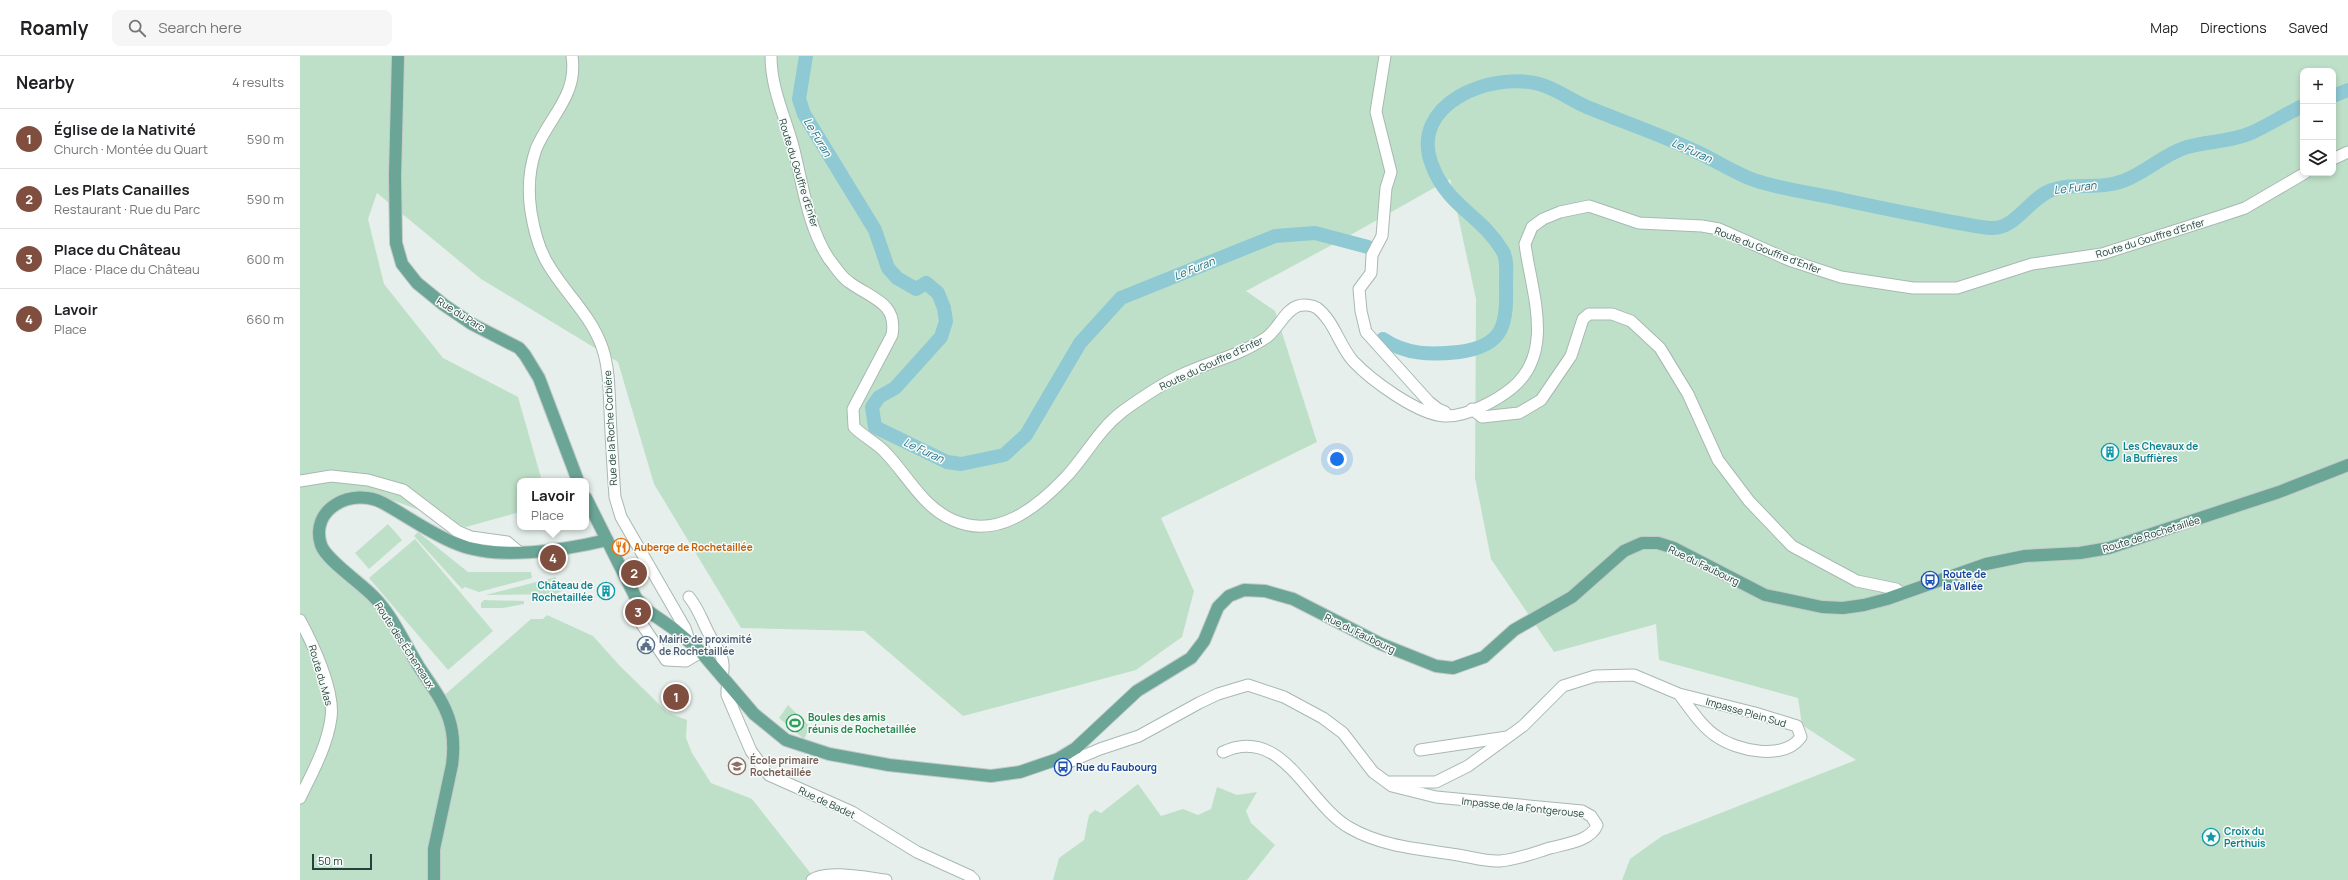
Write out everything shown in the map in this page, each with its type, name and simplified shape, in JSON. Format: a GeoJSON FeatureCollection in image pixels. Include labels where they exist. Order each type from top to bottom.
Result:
{"type":"FeatureCollection","features":[{"type":"Feature","properties":{"kind":"main road","name":"Rue du Parc"},"geometry":{"type":"LineString","coordinates":[[398,56],[395,154],[396,243],[402,264],[417,283],[444,305],[472,324],[508,341],[519,348],[525,355],[539,378],[577,478]]}},
{"type":"Feature","properties":{"kind":"main road","name":"Route de Rochetaillée"},"geometry":{"type":"LineString","coordinates":[[1902,594],[1986,564],[2026,556],[2080,553],[2110,548],[2279,492],[2348,465]]}},
{"type":"Feature","properties":{"kind":"main road","name":"Route des Écheneaux"},"geometry":{"type":"LineString","coordinates":[[434,880],[434,849],[454,751],[450,721],[435,691],[381,604],[324,552],[319,532],[320,524],[327,511],[339,502],[350,498],[371,498],[383,503],[458,545],[486,552],[571,549],[607,540]]}},
{"type":"Feature","properties":{"kind":"main road"},"geometry":{"type":"LineString","coordinates":[[589,504],[636,598]]}},
{"type":"Feature","properties":{"kind":"main road","name":"Rue du Faubourg"},"geometry":{"type":"LineString","coordinates":[[636,598],[648,611],[674,629],[701,652],[754,714],[786,740],[829,754],[888,765],[991,776],[1020,772],[1058,759],[1076,748],[1137,691],[1175,670],[1191,658],[1204,641],[1218,607],[1229,596],[1244,590],[1265,591],[1293,599],[1380,644],[1436,666],[1453,668],[1484,657],[1514,630],[1572,597],[1624,551],[1642,543],[1658,543],[1674,548],[1765,595],[1788,602],[1822,608],[1843,608],[1864,605],[1902,594]]}},
{"type":"Feature","properties":{"kind":"street","name":"Rue de la Roche Corbière"},"geometry":{"type":"LineString","coordinates":[[572,56],[574,70],[570,90],[536,149],[531,169],[529,191],[533,220],[538,243],[548,264],[579,306],[602,347],[608,370],[614,498],[621,517],[685,628],[690,643]]}},
{"type":"Feature","properties":{"kind":"street","name":"Route du Gouffre d'Enfer"},"geometry":{"type":"LineString","coordinates":[[771,56],[778,104],[793,149],[802,188],[820,241],[829,258],[847,281],[884,304],[891,314],[894,324],[892,335],[852,409],[854,426],[866,438],[883,450],[930,506],[954,521],[982,526],[998,525],[1012,521],[1065,478],[1097,435],[1123,411],[1165,383],[1247,348],[1268,336],[1296,306],[1307,305],[1316,308],[1328,322],[1352,360],[1381,386],[1411,404],[1437,415],[1455,415],[1495,401],[1515,386],[1529,369],[1537,344],[1538,320],[1525,244],[1532,226],[1560,212],[1589,206],[1639,223],[1713,228],[1789,260],[1841,277],[1913,288],[1957,288],[2032,264],[2102,254],[2218,217],[2245,208],[2300,176]]}},
{"type":"Feature","properties":{"kind":"street"},"geometry":{"type":"LineString","coordinates":[[1385,56],[1376,112],[1391,172],[1386,188],[1382,236],[1374,251],[1371,273],[1359,289],[1361,311],[1366,332],[1429,402],[1438,409],[1455,415]]}},
{"type":"Feature","properties":{"kind":"street"},"geometry":{"type":"LineString","coordinates":[[2336,158],[2348,152]]}},
{"type":"Feature","properties":{"kind":"street"},"geometry":{"type":"LineString","coordinates":[[1472,409],[1482,417],[1519,413],[1541,400],[1572,356],[1583,319],[1589,314],[1612,314],[1631,321],[1660,348],[1673,368],[1701,420],[1718,460],[1749,501],[1792,546],[1857,581],[1896,589],[1902,594]]}},
{"type":"Feature","properties":{"kind":"street"},"geometry":{"type":"LineString","coordinates":[[300,481],[331,476],[368,480],[403,490],[457,531],[471,537],[507,542],[519,552]]}},
{"type":"Feature","properties":{"kind":"street"},"geometry":{"type":"LineString","coordinates":[[689,597],[698,608],[707,631],[720,651],[724,667],[722,676]]}},
{"type":"Feature","properties":{"kind":"street"},"geometry":{"type":"LineString","coordinates":[[636,598],[635,614],[666,660],[686,662],[701,652]]}},
{"type":"Feature","properties":{"kind":"street","name":"Route du Mas"},"geometry":{"type":"LineString","coordinates":[[300,620],[315,647],[330,699],[331,718],[320,756],[300,798]]}},
{"type":"Feature","properties":{"kind":"street","name":"Impasse Plein Sud"},"geometry":{"type":"LineString","coordinates":[[1384,781],[1436,782],[1468,766],[1510,736],[1523,726],[1563,686],[1595,676],[1634,675],[1679,694],[1755,713],[1797,726],[1801,737],[1795,746],[1779,751],[1760,751],[1735,746],[1716,736],[1700,721],[1679,694]]}},
{"type":"Feature","properties":{"kind":"street"},"geometry":{"type":"LineString","coordinates":[[1058,759],[1069,762],[1100,749],[1139,736],[1218,694],[1248,685],[1284,697],[1323,718],[1343,733],[1373,772],[1384,781]]}},
{"type":"Feature","properties":{"kind":"street","name":"Rue de Badet"},"geometry":{"type":"LineString","coordinates":[[730,686],[727,689],[727,695],[739,726],[761,768],[769,775],[852,812],[917,852],[970,876],[974,880]]}},
{"type":"Feature","properties":{"kind":"street"},"geometry":{"type":"LineString","coordinates":[[1420,750],[1510,736]]}},
{"type":"Feature","properties":{"kind":"street","name":"Impasse de la Fontgerouse"},"geometry":{"type":"LineString","coordinates":[[1223,752],[1236,746],[1249,744],[1280,758],[1292,769],[1327,812],[1348,827],[1384,843],[1505,861],[1574,842],[1586,837],[1597,825],[1591,816],[1582,811],[1436,797],[1412,793],[1384,781]]}},
{"type":"Feature","properties":{"kind":"street"},"geometry":{"type":"LineString","coordinates":[[812,880],[815,877],[836,875],[886,880]]}},
{"type":"Feature","properties":{"kind":"green space"},"geometry":{"type":"Polygon","coordinates":[[[300,56],[2348,56],[2348,880],[1622,880],[1630,859],[1662,836],[1856,760],[1802,725],[1798,698],[1659,660],[1656,624],[1554,652],[1491,559],[1475,478],[1476,299],[1450,179],[1246,291],[1275,311],[1317,442],[1161,518],[1194,591],[1182,637],[1136,670],[963,716],[864,631],[741,628],[654,484],[618,362],[481,279],[377,193],[368,219],[384,284],[443,358],[518,397],[541,478],[517,478],[517,513],[466,527],[381,496],[347,495],[323,506],[314,537],[377,600],[440,699],[531,619],[543,619],[547,615],[593,636],[620,666],[667,712],[687,720],[686,738],[692,753],[711,783],[752,799],[812,875],[807,880],[300,880],[300,56]]]}},
{"type":"Feature","properties":{"kind":"green space"},"geometry":{"type":"Polygon","coordinates":[[[388,524],[402,540],[369,569],[355,553],[388,524]]]}},
{"type":"Feature","properties":{"kind":"green space"},"geometry":{"type":"Polygon","coordinates":[[[418,532],[468,572],[531,572],[532,578],[479,592],[465,587],[462,589],[414,536],[418,532]]]}},
{"type":"Feature","properties":{"kind":"green space"},"geometry":{"type":"Polygon","coordinates":[[[415,539],[493,631],[448,670],[369,578],[415,539]]]}},
{"type":"Feature","properties":{"kind":"green space"},"geometry":{"type":"Polygon","coordinates":[[[556,577],[555,586],[560,585],[562,591],[555,594],[485,595],[556,577]]]}},
{"type":"Feature","properties":{"kind":"green space"},"geometry":{"type":"Polygon","coordinates":[[[484,600],[524,601],[524,604],[503,608],[481,608],[481,603],[484,600]]]}},
{"type":"Feature","properties":{"kind":"green space","name":"Boules des amis réunis de Rochetaillée"},"geometry":{"type":"Polygon","coordinates":[[[788,705],[810,727],[804,739],[779,718],[788,705]]]}},
{"type":"Feature","properties":{"kind":"green space"},"geometry":{"type":"Polygon","coordinates":[[[1138,784],[1161,816],[1183,809],[1198,815],[1211,809],[1217,787],[1237,795],[1257,792],[1246,811],[1251,823],[1275,845],[1247,880],[1053,880],[1059,858],[1084,840],[1089,815],[1095,810],[1101,813],[1138,784]]]}},
{"type":"Feature","properties":{"kind":"waterway","name":"Le Furan"},"geometry":{"type":"LineString","coordinates":[[806,56],[799,99],[804,114],[875,230],[888,268],[897,278],[916,289],[926,283],[938,293],[944,308],[946,321],[941,337],[895,388],[879,397],[872,407],[875,427],[947,462],[961,464],[1004,455],[1026,435],[1080,343],[1121,298],[1275,236],[1315,233],[1368,247]]}},
{"type":"Feature","properties":{"kind":"waterway","name":"Le Furan"},"geometry":{"type":"LineString","coordinates":[[1383,339],[1401,348],[1420,353],[1459,352],[1474,349],[1486,344],[1494,338],[1504,321],[1506,310],[1506,266],[1504,254],[1494,238],[1485,228],[1446,191],[1438,179],[1432,165],[1428,143],[1432,125],[1443,109],[1458,97],[1478,88],[1499,83],[1520,81],[1539,84],[1553,89],[1585,106],[1682,145],[1754,180],[1787,189],[1885,209],[1973,226],[1992,228],[2001,227],[2016,218],[2037,199],[2052,190],[2069,186],[2114,184],[2131,178],[2179,150],[2195,145],[2243,136],[2258,130],[2300,107]]}},
{"type":"Feature","properties":{"kind":"waterway","name":"Le Furan"},"geometry":{"type":"LineString","coordinates":[[2336,95],[2348,90]]}},
{"type":"Feature","properties":{"kind":"place","name":"Les Chevaux de la Buffières"},"geometry":{"type":"Point","coordinates":[2110,452]}},
{"type":"Feature","properties":{"kind":"place","name":"Auberge de Rochetaillée"},"geometry":{"type":"Point","coordinates":[621,547]}},
{"type":"Feature","properties":{"kind":"place","name":"Lavoir"},"geometry":{"type":"Point","coordinates":[553,558]}},
{"type":"Feature","properties":{"kind":"place","name":"Les Plats Canailles"},"geometry":{"type":"Point","coordinates":[634,573]}},
{"type":"Feature","properties":{"kind":"place","name":"Route de la Vallée"},"geometry":{"type":"Point","coordinates":[1930,580]}},
{"type":"Feature","properties":{"kind":"place","name":"Château de Rochetaillée"},"geometry":{"type":"Point","coordinates":[606,591]}},
{"type":"Feature","properties":{"kind":"place","name":"Place du Château"},"geometry":{"type":"Point","coordinates":[638,612]}},
{"type":"Feature","properties":{"kind":"place","name":"Mairie de proximité de Rochetaillée"},"geometry":{"type":"Point","coordinates":[646,645]}},
{"type":"Feature","properties":{"kind":"place","name":"Église de la Nativité"},"geometry":{"type":"Point","coordinates":[676,697]}},
{"type":"Feature","properties":{"kind":"place","name":"Boules des amis réunis de Rochetaillée"},"geometry":{"type":"Point","coordinates":[795,723]}},
{"type":"Feature","properties":{"kind":"place","name":"École primaire Rochetaillée"},"geometry":{"type":"Point","coordinates":[737,766]}},
{"type":"Feature","properties":{"kind":"place","name":"Rue du Faubourg"},"geometry":{"type":"Point","coordinates":[1063,767]}},
{"type":"Feature","properties":{"kind":"place","name":"Croix du Perthuis"},"geometry":{"type":"Point","coordinates":[2211,837]}}]}
